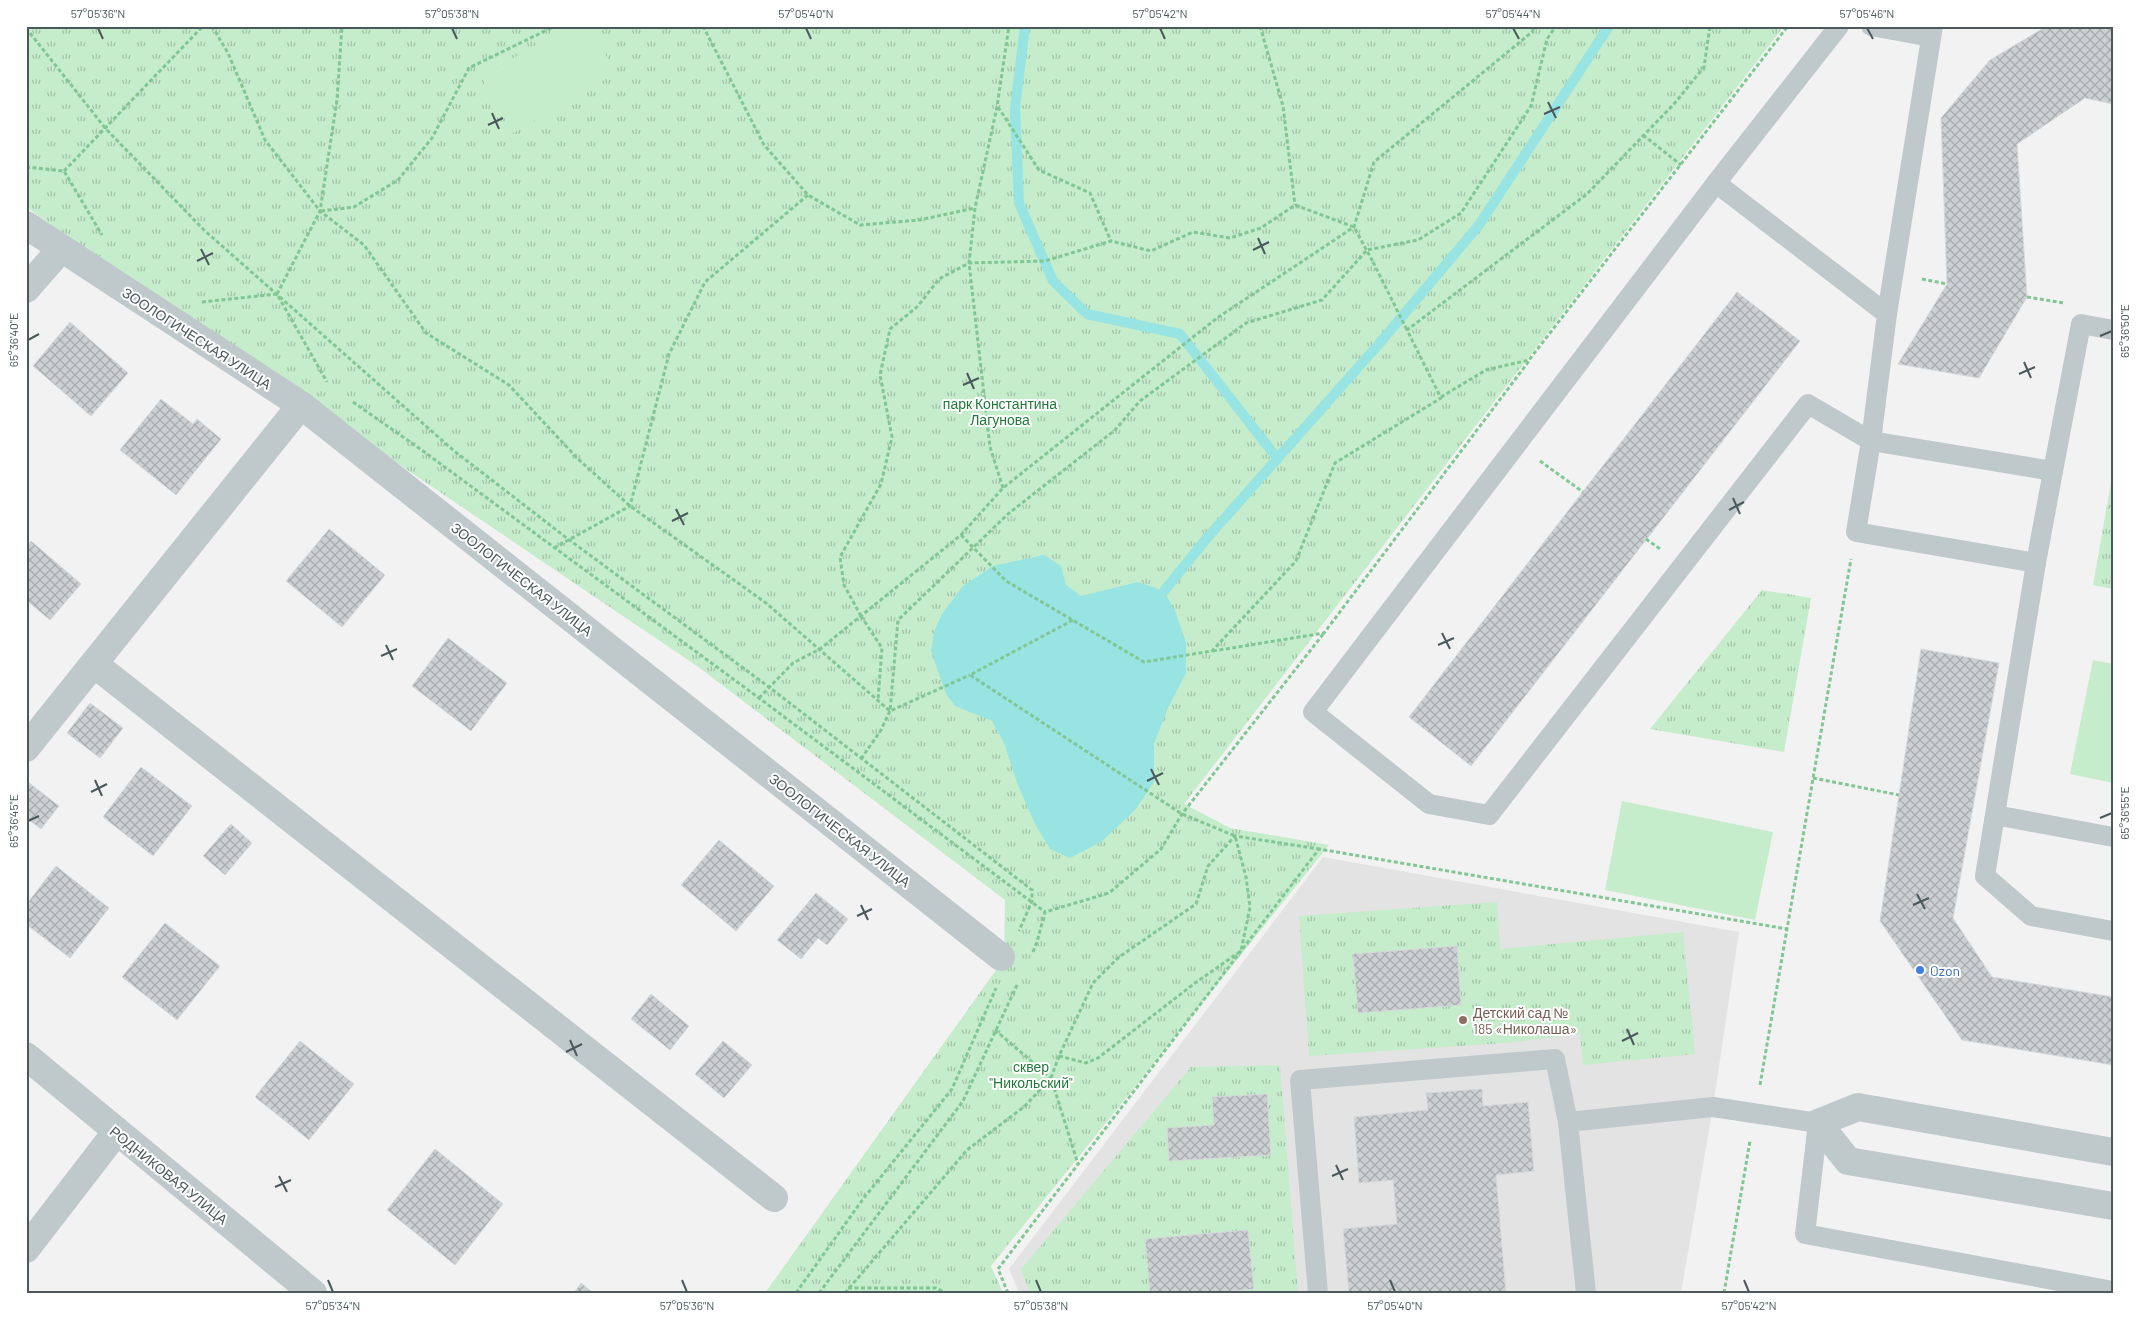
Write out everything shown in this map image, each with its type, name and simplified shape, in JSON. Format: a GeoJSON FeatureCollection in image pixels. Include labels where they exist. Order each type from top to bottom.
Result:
{"type":"FeatureCollection","features":[{"type":"Feature","properties":{"kind":"street","name":"ЗООЛОГИЧЕСКАЯ УЛИЦА"},"geometry":{"type":"LineString","coordinates":[[26,225],[301,405],[1006,957]]}},
{"type":"Feature","properties":{"kind":"street"},"geometry":{"type":"LineString","coordinates":[[26,289],[61,249]]}},
{"type":"Feature","properties":{"kind":"street"},"geometry":{"type":"LineString","coordinates":[[26,748],[301,405]]}},
{"type":"Feature","properties":{"kind":"street"},"geometry":{"type":"LineString","coordinates":[[94,664],[774,1198]]}},
{"type":"Feature","properties":{"kind":"street","name":"РОДНИКОВАЯ УЛИЦА"},"geometry":{"type":"LineString","coordinates":[[26,1056],[313,1293]]}},
{"type":"Feature","properties":{"kind":"street"},"geometry":{"type":"LineString","coordinates":[[2113,1152],[1858,1106],[1818,1123],[1848,1161],[2113,1206]]}},
{"type":"Feature","properties":{"kind":"street"},"geometry":{"type":"LineString","coordinates":[[26,1249],[117,1132]]}},
{"type":"Feature","properties":{"kind":"lane"},"geometry":{"type":"LineString","coordinates":[[1839,26],[1716,183],[1313,712],[1429,804],[1489,815],[1808,404],[1871,441],[2053,471]]}},
{"type":"Feature","properties":{"kind":"lane"},"geometry":{"type":"LineString","coordinates":[[1871,26],[1932,32],[1887,314],[1871,441],[1856,532],[2036,563]]}},
{"type":"Feature","properties":{"kind":"lane"},"geometry":{"type":"LineString","coordinates":[[1716,183],[1887,314]]}},
{"type":"Feature","properties":{"kind":"lane"},"geometry":{"type":"LineString","coordinates":[[2113,330],[2081,324],[2036,563],[1985,876],[2031,916],[2113,932]]}},
{"type":"Feature","properties":{"kind":"lane"},"geometry":{"type":"LineString","coordinates":[[1995,815],[2113,837]]}},
{"type":"Feature","properties":{"kind":"lane"},"geometry":{"type":"LineString","coordinates":[[1318,1293],[1300,1080],[1555,1059],[1568,1122],[1586,1293]]}},
{"type":"Feature","properties":{"kind":"lane"},"geometry":{"type":"LineString","coordinates":[[1568,1122],[1714,1108],[1818,1123],[1805,1234],[2113,1291]]}},
{"type":"Feature","properties":{"kind":"path"},"geometry":{"type":"LineString","coordinates":[[64,171],[203,26]]}},
{"type":"Feature","properties":{"kind":"path"},"geometry":{"type":"LineString","coordinates":[[212,26],[228,54],[265,140],[320,211],[364,245],[426,333],[510,385],[577,458],[630,506],[766,603],[890,711]]}},
{"type":"Feature","properties":{"kind":"path"},"geometry":{"type":"LineString","coordinates":[[277,294],[320,211],[337,100],[342,26]]}},
{"type":"Feature","properties":{"kind":"path"},"geometry":{"type":"LineString","coordinates":[[320,211],[354,206],[398,180],[432,138],[469,68],[555,26]]}},
{"type":"Feature","properties":{"kind":"path"},"geometry":{"type":"LineString","coordinates":[[703,26],[764,145],[808,195],[860,225],[919,220],[976,208]]}},
{"type":"Feature","properties":{"kind":"path"},"geometry":{"type":"LineString","coordinates":[[1004,488],[990,448],[969,263],[976,208],[997,107],[1009,26]]}},
{"type":"Feature","properties":{"kind":"path"},"geometry":{"type":"LineString","coordinates":[[1260,26],[1283,106],[1295,205]]}},
{"type":"Feature","properties":{"kind":"path"},"geometry":{"type":"LineString","coordinates":[[759,698],[793,663],[820,649],[961,535],[1004,488],[1217,318],[1354,227],[1374,162],[1532,32],[1535,26]]}},
{"type":"Feature","properties":{"kind":"path"},"geometry":{"type":"LineString","coordinates":[[861,759],[881,730],[890,711],[898,620],[1008,514],[1115,430],[1140,401],[1246,323],[1322,300],[1367,250],[1418,240],[1460,213],[1531,106],[1547,39],[1556,26]]}},
{"type":"Feature","properties":{"kind":"path"},"geometry":{"type":"LineString","coordinates":[[1408,330],[1587,194],[1674,104],[1704,67],[1710,26]]}},
{"type":"Feature","properties":{"kind":"path"},"geometry":{"type":"LineString","coordinates":[[1045,912],[1109,893],[1161,849],[1182,814],[1324,633],[1530,360],[1788,26]]}},
{"type":"Feature","properties":{"kind":"path"},"geometry":{"type":"LineString","coordinates":[[26,28],[106,129],[204,230],[453,450],[568,539],[770,687],[1032,890],[1032,901],[1006,957],[952,1089],[863,1200],[796,1293]]}},
{"type":"Feature","properties":{"kind":"path"},"geometry":{"type":"LineString","coordinates":[[997,107],[1039,170],[1090,194],[1111,242]]}},
{"type":"Feature","properties":{"kind":"path"},"geometry":{"type":"LineString","coordinates":[[1643,135],[1681,165]]}},
{"type":"Feature","properties":{"kind":"path"},"geometry":{"type":"LineString","coordinates":[[26,167],[64,171]]}},
{"type":"Feature","properties":{"kind":"path"},"geometry":{"type":"LineString","coordinates":[[64,171],[104,238]]}},
{"type":"Feature","properties":{"kind":"path"},"geometry":{"type":"LineString","coordinates":[[554,548],[630,506],[669,354],[706,282],[808,195]]}},
{"type":"Feature","properties":{"kind":"path"},"geometry":{"type":"LineString","coordinates":[[1295,205],[1354,227],[1441,398]]}},
{"type":"Feature","properties":{"kind":"path"},"geometry":{"type":"LineString","coordinates":[[878,700],[882,648],[844,585],[840,557],[882,484],[892,437],[880,375],[890,329],[918,306],[939,279],[969,263],[1045,260],[1111,242],[1152,251],[1193,232],[1230,238],[1261,228],[1295,205]]}},
{"type":"Feature","properties":{"kind":"path"},"geometry":{"type":"LineString","coordinates":[[199,302],[277,294]]}},
{"type":"Feature","properties":{"kind":"path"},"geometry":{"type":"LineString","coordinates":[[277,294],[328,385]]}},
{"type":"Feature","properties":{"kind":"path"},"geometry":{"type":"LineString","coordinates":[[1212,652],[1296,561],[1334,463],[1486,370],[1530,360]]}},
{"type":"Feature","properties":{"kind":"path"},"geometry":{"type":"LineString","coordinates":[[352,402],[423,451],[759,698],[1045,912]]}},
{"type":"Feature","properties":{"kind":"path"},"geometry":{"type":"LineString","coordinates":[[1517,444],[1583,492]]}},
{"type":"Feature","properties":{"kind":"path"},"geometry":{"type":"LineString","coordinates":[[1724,1293],[1856,532]]}},
{"type":"Feature","properties":{"kind":"path"},"geometry":{"type":"LineString","coordinates":[[961,535],[1006,581],[1144,662],[1324,633]]}},
{"type":"Feature","properties":{"kind":"path"},"geometry":{"type":"LineString","coordinates":[[890,711],[970,675],[1074,620]]}},
{"type":"Feature","properties":{"kind":"path"},"geometry":{"type":"LineString","coordinates":[[970,675],[1182,814],[1235,836],[1787,929]]}},
{"type":"Feature","properties":{"kind":"path"},"geometry":{"type":"LineString","coordinates":[[1813,778],[1899,795]]}},
{"type":"Feature","properties":{"kind":"path"},"geometry":{"type":"LineString","coordinates":[[1059,1056],[1086,1063],[1098,1058],[1195,983],[1241,951],[1250,907],[1246,877],[1235,836]]}},
{"type":"Feature","properties":{"kind":"path"},"geometry":{"type":"LineString","coordinates":[[845,1293],[967,1150],[1025,1106],[1051,1078],[1059,1056],[1093,983],[1119,957],[1196,904],[1208,866],[1235,836]]}},
{"type":"Feature","properties":{"kind":"path"},"geometry":{"type":"LineString","coordinates":[[1008,1293],[998,1269],[1319,849]]}},
{"type":"Feature","properties":{"kind":"path"},"geometry":{"type":"LineString","coordinates":[[1029,960],[1038,942],[1045,912]]}},
{"type":"Feature","properties":{"kind":"path"},"geometry":{"type":"LineString","coordinates":[[819,1293],[963,1101],[1020,977]]}},
{"type":"Feature","properties":{"kind":"path"},"geometry":{"type":"LineString","coordinates":[[995,1030],[1051,1078],[1078,1165]]}},
{"type":"Feature","properties":{"kind":"path"},"geometry":{"type":"LineString","coordinates":[[848,1288],[936,1288],[946,1293]]}},
{"type":"Feature","properties":{"kind":"shaded area","name":"Детский сад № 185 «Николаша»"},"geometry":{"type":"Polygon","coordinates":[[[1323,857],[1739,932],[1713,1107],[1681,1293],[1019,1293],[1009,1269],[1323,857]]]}},
{"type":"Feature","properties":{"kind":"green space","name":"парк Константина Лагунова"},"geometry":{"type":"Polygon","coordinates":[[[26,26],[1784,26],[1184,804],[1230,828],[1329,845],[991,1266],[1003,1293],[765,1293],[1004,959],[1005,900],[697,666],[258,369],[26,207],[26,26]]]}},
{"type":"Feature","properties":{"kind":"green space"},"geometry":{"type":"Polygon","coordinates":[[[569,26],[589,26],[616,73],[513,133],[481,77],[569,26]]]}},
{"type":"Feature","properties":{"kind":"green space"},"geometry":{"type":"Polygon","coordinates":[[[2113,471],[2113,589],[2093,585],[2113,471]]]}},
{"type":"Feature","properties":{"kind":"green space"},"geometry":{"type":"Polygon","coordinates":[[[1762,590],[1811,598],[1784,752],[1650,729],[1762,590]]]}},
{"type":"Feature","properties":{"kind":"green space"},"geometry":{"type":"Polygon","coordinates":[[[2093,660],[2113,664],[2113,783],[2070,774],[2093,660]]]}},
{"type":"Feature","properties":{"kind":"green space"},"geometry":{"type":"Polygon","coordinates":[[[1622,801],[1773,832],[1755,920],[1605,890],[1622,801]]]}},
{"type":"Feature","properties":{"kind":"green space"},"geometry":{"type":"Polygon","coordinates":[[[1497,902],[1500,949],[1683,932],[1695,1054],[1583,1065],[1580,1034],[1506,1043],[1309,1056],[1299,916],[1497,902]]]}},
{"type":"Feature","properties":{"kind":"green space"},"geometry":{"type":"Polygon","coordinates":[[[1280,1065],[1298,1293],[1030,1293],[1021,1269],[1191,1067],[1280,1065]]]}},
{"type":"Feature","properties":{"kind":"water"},"geometry":{"type":"Polygon","coordinates":[[[1044,555],[1061,566],[1066,585],[1081,596],[1138,582],[1164,591],[1175,611],[1186,642],[1186,673],[1168,708],[1154,744],[1154,782],[1135,810],[1101,842],[1070,858],[1050,849],[1035,824],[1018,785],[1004,743],[992,721],[955,706],[946,694],[931,651],[935,629],[942,614],[963,586],[993,566],[1044,555]]]}},
{"type":"Feature","properties":{"kind":"building"},"geometry":{"type":"Polygon","coordinates":[[[2047,26],[2099,26],[2113,29],[2113,104],[2085,98],[2017,144],[2027,297],[1979,378],[1898,364],[1947,284],[1941,118],[1990,60],[2047,26]]]}},
{"type":"Feature","properties":{"kind":"building"},"geometry":{"type":"Polygon","coordinates":[[[1737,292],[1800,341],[1471,766],[1409,717],[1737,292]]]}},
{"type":"Feature","properties":{"kind":"building"},"geometry":{"type":"Polygon","coordinates":[[[70,322],[128,373],[91,416],[33,366],[70,322]]]}},
{"type":"Feature","properties":{"kind":"building"},"geometry":{"type":"Polygon","coordinates":[[[161,399],[193,424],[197,419],[221,439],[176,495],[120,450],[161,399]]]}},
{"type":"Feature","properties":{"kind":"building"},"geometry":{"type":"Polygon","coordinates":[[[329,529],[385,575],[342,627],[286,581],[329,529]]]}},
{"type":"Feature","properties":{"kind":"building"},"geometry":{"type":"Polygon","coordinates":[[[31,541],[81,584],[50,620],[26,600],[26,547],[31,541]]]}},
{"type":"Feature","properties":{"kind":"building"},"geometry":{"type":"Polygon","coordinates":[[[448,638],[507,683],[471,731],[412,686],[448,638]]]}},
{"type":"Feature","properties":{"kind":"building"},"geometry":{"type":"Polygon","coordinates":[[[1921,649],[1999,663],[1953,918],[1992,977],[2113,997],[2113,1065],[1962,1040],[1880,921],[1921,649]]]}},
{"type":"Feature","properties":{"kind":"building"},"geometry":{"type":"Polygon","coordinates":[[[90,703],[123,728],[100,758],[67,733],[90,703]]]}},
{"type":"Feature","properties":{"kind":"building"},"geometry":{"type":"Polygon","coordinates":[[[141,767],[192,806],[153,856],[103,817],[141,767]]]}},
{"type":"Feature","properties":{"kind":"building"},"geometry":{"type":"Polygon","coordinates":[[[28,782],[59,806],[41,829],[29,820],[26,824],[26,784],[28,782]]]}},
{"type":"Feature","properties":{"kind":"building"},"geometry":{"type":"Polygon","coordinates":[[[231,824],[252,843],[225,875],[203,856],[231,824]]]}},
{"type":"Feature","properties":{"kind":"building"},"geometry":{"type":"Polygon","coordinates":[[[719,840],[774,886],[736,931],[681,885],[719,840]]]}},
{"type":"Feature","properties":{"kind":"building"},"geometry":{"type":"Polygon","coordinates":[[[56,866],[109,908],[70,958],[26,924],[26,905],[56,866]]]}},
{"type":"Feature","properties":{"kind":"building"},"geometry":{"type":"Polygon","coordinates":[[[816,893],[848,919],[827,945],[818,938],[801,959],[777,940],[816,893]]]}},
{"type":"Feature","properties":{"kind":"building"},"geometry":{"type":"Polygon","coordinates":[[[165,923],[220,966],[177,1020],[122,977],[165,923]]]}},
{"type":"Feature","properties":{"kind":"building"},"geometry":{"type":"Polygon","coordinates":[[[1457,946],[1461,1005],[1358,1013],[1353,954],[1457,946]]]}},
{"type":"Feature","properties":{"kind":"building"},"geometry":{"type":"Polygon","coordinates":[[[651,994],[689,1026],[670,1050],[631,1019],[651,994]]]}},
{"type":"Feature","properties":{"kind":"building"},"geometry":{"type":"Polygon","coordinates":[[[300,1041],[354,1084],[309,1140],[255,1097],[300,1041]]]}},
{"type":"Feature","properties":{"kind":"building"},"geometry":{"type":"Polygon","coordinates":[[[723,1041],[752,1065],[724,1098],[695,1074],[723,1041]]]}},
{"type":"Feature","properties":{"kind":"building"},"geometry":{"type":"Polygon","coordinates":[[[1482,1089],[1483,1106],[1528,1102],[1534,1171],[1496,1175],[1506,1293],[1349,1293],[1343,1229],[1397,1224],[1393,1180],[1359,1183],[1354,1117],[1428,1110],[1426,1093],[1482,1089]]]}},
{"type":"Feature","properties":{"kind":"building"},"geometry":{"type":"Polygon","coordinates":[[[1267,1094],[1271,1155],[1169,1161],[1167,1128],[1214,1125],[1212,1097],[1267,1094]]]}},
{"type":"Feature","properties":{"kind":"building"},"geometry":{"type":"Polygon","coordinates":[[[435,1149],[503,1204],[455,1265],[387,1210],[435,1149]]]}},
{"type":"Feature","properties":{"kind":"building"},"geometry":{"type":"Polygon","coordinates":[[[1248,1230],[1254,1289],[1212,1293],[1150,1293],[1145,1239],[1248,1230]]]}},
{"type":"Feature","properties":{"kind":"building"},"geometry":{"type":"Polygon","coordinates":[[[581,1283],[593,1293],[574,1293],[581,1283]]]}},
{"type":"Feature","properties":{"kind":"waterway"},"geometry":{"type":"LineString","coordinates":[[1025,26],[1015,109],[1019,203],[1053,281],[1087,314],[1180,334],[1277,458]]}},
{"type":"Feature","properties":{"kind":"waterway"},"geometry":{"type":"LineString","coordinates":[[1164,591],[1207,538],[1378,345],[1479,225],[1609,26]]}},
{"type":"Feature","properties":{"kind":"place","name":"Ozon"},"geometry":{"type":"Point","coordinates":[1920,970]}},
{"type":"Feature","properties":{"kind":"place","name":"Детский сад № 185 «Николаша»"},"geometry":{"type":"Point","coordinates":[1463,1020]}},
{"type":"Feature","properties":{"kind":"park label","name":"сквер \"Никольский\""},"geometry":{"type":"Point","coordinates":[1031,1074]}}]}
